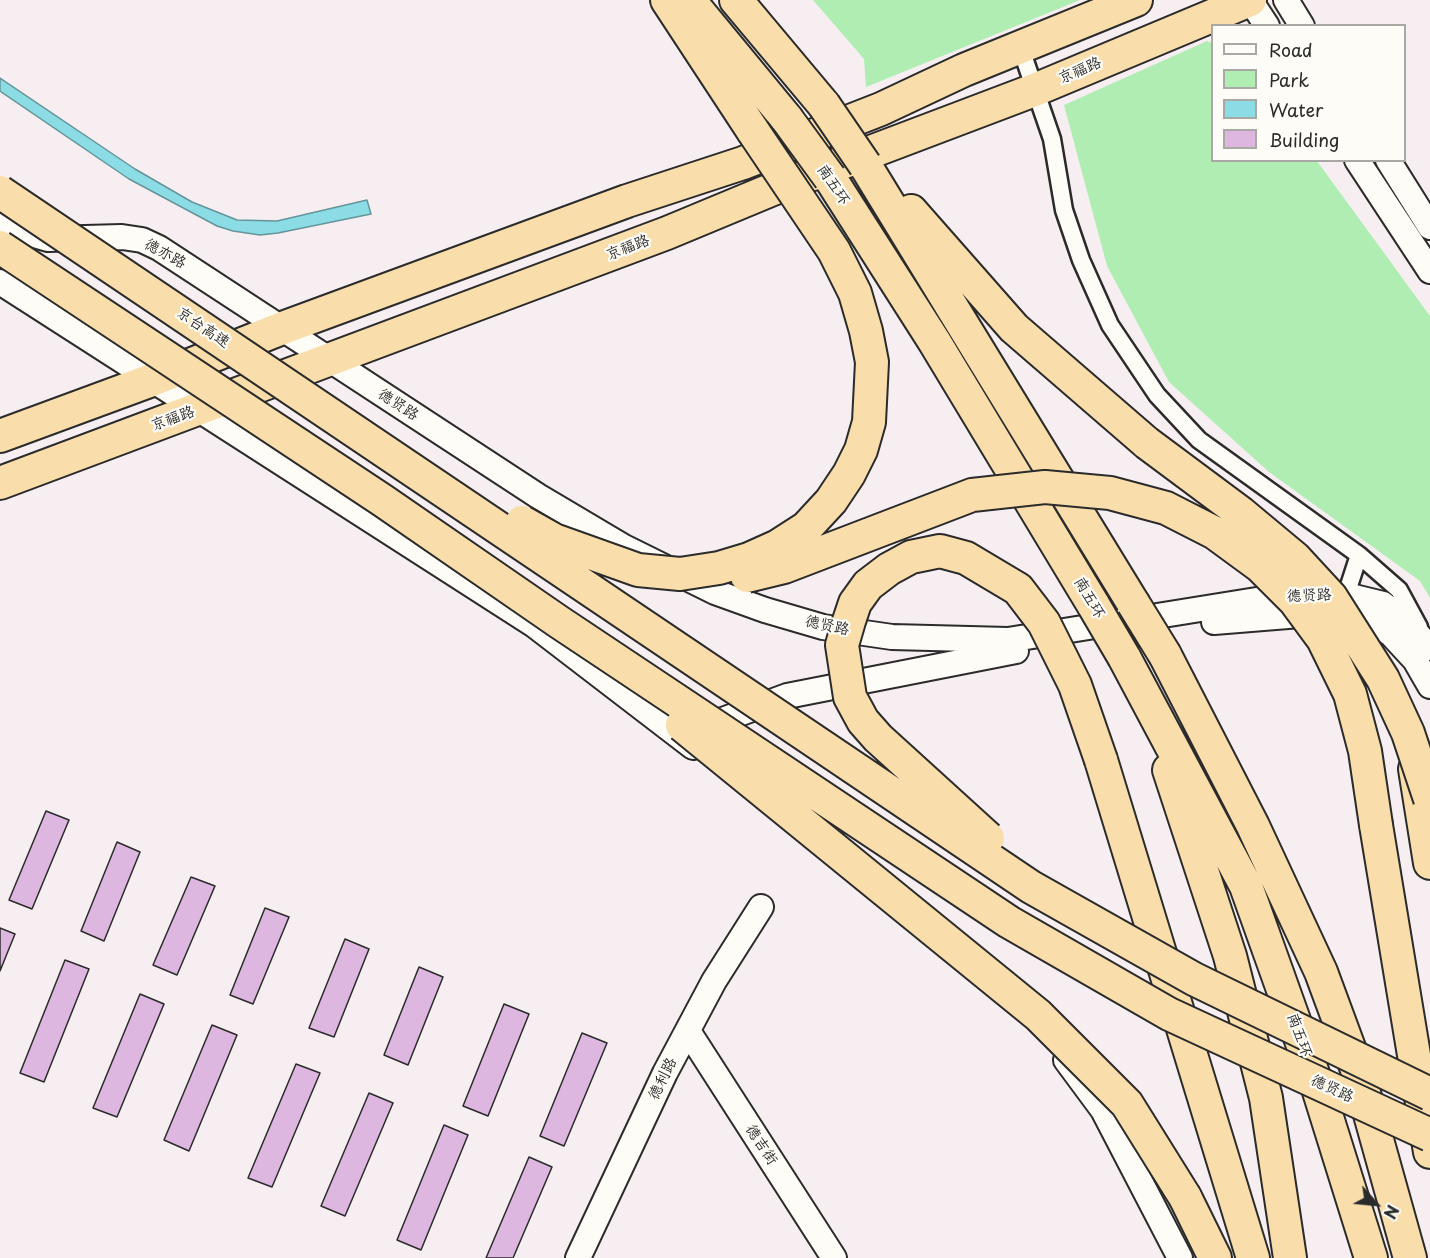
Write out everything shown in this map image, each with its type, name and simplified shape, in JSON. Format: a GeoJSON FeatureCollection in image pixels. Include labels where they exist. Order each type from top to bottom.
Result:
{"type":"FeatureCollection","features":[{"type":"Feature","properties":{"kind":"highway"},"geometry":{"type":"LineString","coordinates":[[667,0],[834,251],[855,293],[866,331],[872,362],[873,392],[869,422],[861,450],[849,474],[831,501],[806,528],[778,546],[749,559],[719,568],[680,574]]}},
{"type":"Feature","properties":{"kind":"highway","name":"南五环"},"geometry":{"type":"LineString","coordinates":[[689,0],[787,119],[830,178],[934,341],[1144,689],[1246,886],[1316,1082],[1371,1258]]}},
{"type":"Feature","properties":{"kind":"highway"},"geometry":{"type":"LineString","coordinates":[[736,0],[824,105],[865,165],[1165,655],[1253,826],[1320,972],[1359,1075],[1410,1258]]}},
{"type":"Feature","properties":{"kind":"highway"},"geometry":{"type":"LineString","coordinates":[[0,436],[152,380],[280,328],[627,201],[743,163],[881,109],[964,70],[1021,49],[1136,0]]}},
{"type":"Feature","properties":{"kind":"highway","name":"京福路"},"geometry":{"type":"LineString","coordinates":[[0,483],[668,233],[773,189],[1037,89],[1250,0]]}},
{"type":"Feature","properties":{"kind":"highway"},"geometry":{"type":"LineString","coordinates":[[865,165],[900,200],[1014,328],[1147,443],[1241,513],[1295,558],[1331,597],[1383,679],[1411,742],[1426,804],[1430,863]]}},
{"type":"Feature","properties":{"kind":"highway","name":"京台高速"},"geometry":{"type":"LineString","coordinates":[[0,192],[1031,887],[1194,979]]}},
{"type":"Feature","properties":{"kind":"highway","name":"德贤路"},"geometry":{"type":"LineString","coordinates":[[0,247],[382,500],[559,622],[1009,922],[1169,1014],[1430,1135]]}},
{"type":"Feature","properties":{"kind":"highway"},"geometry":{"type":"LineString","coordinates":[[317,404],[554,540],[638,570],[718,578],[751,576],[784,567],[972,495],[1045,487],[1110,493],[1166,508],[1215,533],[1260,566],[1295,601],[1323,639],[1350,694],[1365,751],[1430,1152]]}},
{"type":"Feature","properties":{"kind":"highway"},"geometry":{"type":"LineString","coordinates":[[1253,1258],[1101,760],[1075,685],[1044,622],[1018,589],[966,558],[940,551],[911,557],[868,585],[855,603],[842,645],[850,697],[863,722],[915,774],[993,843],[1194,979],[1430,1094]]}},
{"type":"Feature","properties":{"kind":"highway"},"geometry":{"type":"LineString","coordinates":[[559,622],[1038,1015],[1127,1104],[1185,1197],[1215,1258]]}},
{"type":"Feature","properties":{"kind":"highway"},"geometry":{"type":"LineString","coordinates":[[1144,689],[1230,956],[1266,1098],[1290,1258]]}},
{"type":"Feature","properties":{"kind":"street"},"geometry":{"type":"LineString","coordinates":[[1250,0],[1266,24]]}},
{"type":"Feature","properties":{"kind":"street"},"geometry":{"type":"LineString","coordinates":[[1286,0],[1301,24]]}},
{"type":"Feature","properties":{"kind":"street"},"geometry":{"type":"LineString","coordinates":[[1021,49],[1037,89],[1052,139],[1064,210],[1081,260],[1110,325],[1156,395],[1199,440],[1359,555],[1399,590],[1430,647]]}},
{"type":"Feature","properties":{"kind":"street"},"geometry":{"type":"LineString","coordinates":[[1358,162],[1430,271]]}},
{"type":"Feature","properties":{"kind":"street"},"geometry":{"type":"LineString","coordinates":[[1389,162],[1430,227]]}},
{"type":"Feature","properties":{"kind":"street","name":"德亦路"},"geometry":{"type":"LineString","coordinates":[[0,219],[14,229],[48,239],[122,237],[142,240],[159,248],[280,328]]}},
{"type":"Feature","properties":{"kind":"street"},"geometry":{"type":"LineString","coordinates":[[0,282],[534,625],[837,858],[957,956],[1014,1005],[1059,1052],[1103,1110],[1180,1258]]}},
{"type":"Feature","properties":{"kind":"street","name":"德贤路"},"geometry":{"type":"LineString","coordinates":[[280,328],[538,496],[624,547],[715,592],[823,627],[892,638],[1008,640],[1275,597],[1346,595],[1383,604],[1407,622],[1430,647]]}},
{"type":"Feature","properties":{"kind":"street"},"geometry":{"type":"LineString","coordinates":[[1346,595],[1359,555]]}},
{"type":"Feature","properties":{"kind":"street","name":"德贤路"},"geometry":{"type":"LineString","coordinates":[[680,737],[788,696],[991,655],[1219,621],[1325,613],[1367,620],[1391,634],[1415,660],[1430,686]]}},
{"type":"Feature","properties":{"kind":"street","name":"德利路"},"geometry":{"type":"LineString","coordinates":[[578,1258],[714,981],[761,907]]}},
{"type":"Feature","properties":{"kind":"street","name":"德吉街"},"geometry":{"type":"LineString","coordinates":[[688,1031],[834,1258]]}},
{"type":"Feature","properties":{"kind":"green space"},"geometry":{"type":"Polygon","coordinates":[[[813,0],[1080,0],[866,87],[864,59],[813,0]]]}},
{"type":"Feature","properties":{"kind":"green space"},"geometry":{"type":"Polygon","coordinates":[[[1207,41],[1211,43],[1211,162],[1318,162],[1430,316],[1430,598],[1420,581],[1269,472],[1169,382],[1107,266],[1064,105],[1207,41]]]}},
{"type":"Feature","properties":{"kind":"water"},"geometry":{"type":"Polygon","coordinates":[[[0,78],[135,169],[192,202],[237,220],[277,221],[367,200],[371,214],[260,235],[217,226],[129,179],[0,91],[0,78]]]}},
{"type":"Feature","properties":{"kind":"building"},"geometry":{"type":"Polygon","coordinates":[[[46,811],[69,820],[32,909],[9,900],[46,811]]]}},
{"type":"Feature","properties":{"kind":"building"},"geometry":{"type":"Polygon","coordinates":[[[117,842],[140,852],[104,941],[81,931],[117,842]]]}},
{"type":"Feature","properties":{"kind":"building"},"geometry":{"type":"Polygon","coordinates":[[[191,877],[215,886],[177,975],[153,965],[191,877]]]}},
{"type":"Feature","properties":{"kind":"building"},"geometry":{"type":"Polygon","coordinates":[[[265,908],[289,917],[253,1004],[230,995],[265,908]]]}},
{"type":"Feature","properties":{"kind":"building"},"geometry":{"type":"Polygon","coordinates":[[[0,928],[15,934],[0,971],[0,928]]]}},
{"type":"Feature","properties":{"kind":"building"},"geometry":{"type":"Polygon","coordinates":[[[345,939],[369,949],[334,1037],[309,1028],[345,939]]]}},
{"type":"Feature","properties":{"kind":"building"},"geometry":{"type":"Polygon","coordinates":[[[65,960],[89,969],[44,1082],[20,1073],[65,960]]]}},
{"type":"Feature","properties":{"kind":"building"},"geometry":{"type":"Polygon","coordinates":[[[419,967],[443,977],[408,1065],[384,1055],[419,967]]]}},
{"type":"Feature","properties":{"kind":"building"},"geometry":{"type":"Polygon","coordinates":[[[140,994],[164,1004],[117,1117],[93,1108],[140,994]]]}},
{"type":"Feature","properties":{"kind":"building"},"geometry":{"type":"Polygon","coordinates":[[[504,1004],[529,1014],[488,1116],[463,1106],[504,1004]]]}},
{"type":"Feature","properties":{"kind":"building"},"geometry":{"type":"Polygon","coordinates":[[[212,1025],[237,1035],[189,1151],[164,1140],[212,1025]]]}},
{"type":"Feature","properties":{"kind":"building"},"geometry":{"type":"Polygon","coordinates":[[[582,1033],[607,1043],[564,1146],[540,1136],[582,1033]]]}},
{"type":"Feature","properties":{"kind":"building"},"geometry":{"type":"Polygon","coordinates":[[[296,1064],[320,1073],[272,1187],[248,1178],[296,1064]]]}},
{"type":"Feature","properties":{"kind":"building"},"geometry":{"type":"Polygon","coordinates":[[[369,1093],[393,1103],[345,1216],[321,1206],[369,1093]]]}},
{"type":"Feature","properties":{"kind":"building"},"geometry":{"type":"Polygon","coordinates":[[[444,1125],[468,1135],[421,1250],[397,1240],[444,1125]]]}},
{"type":"Feature","properties":{"kind":"building"},"geometry":{"type":"Polygon","coordinates":[[[529,1157],[552,1167],[513,1258],[486,1258],[529,1157]]]}}]}
